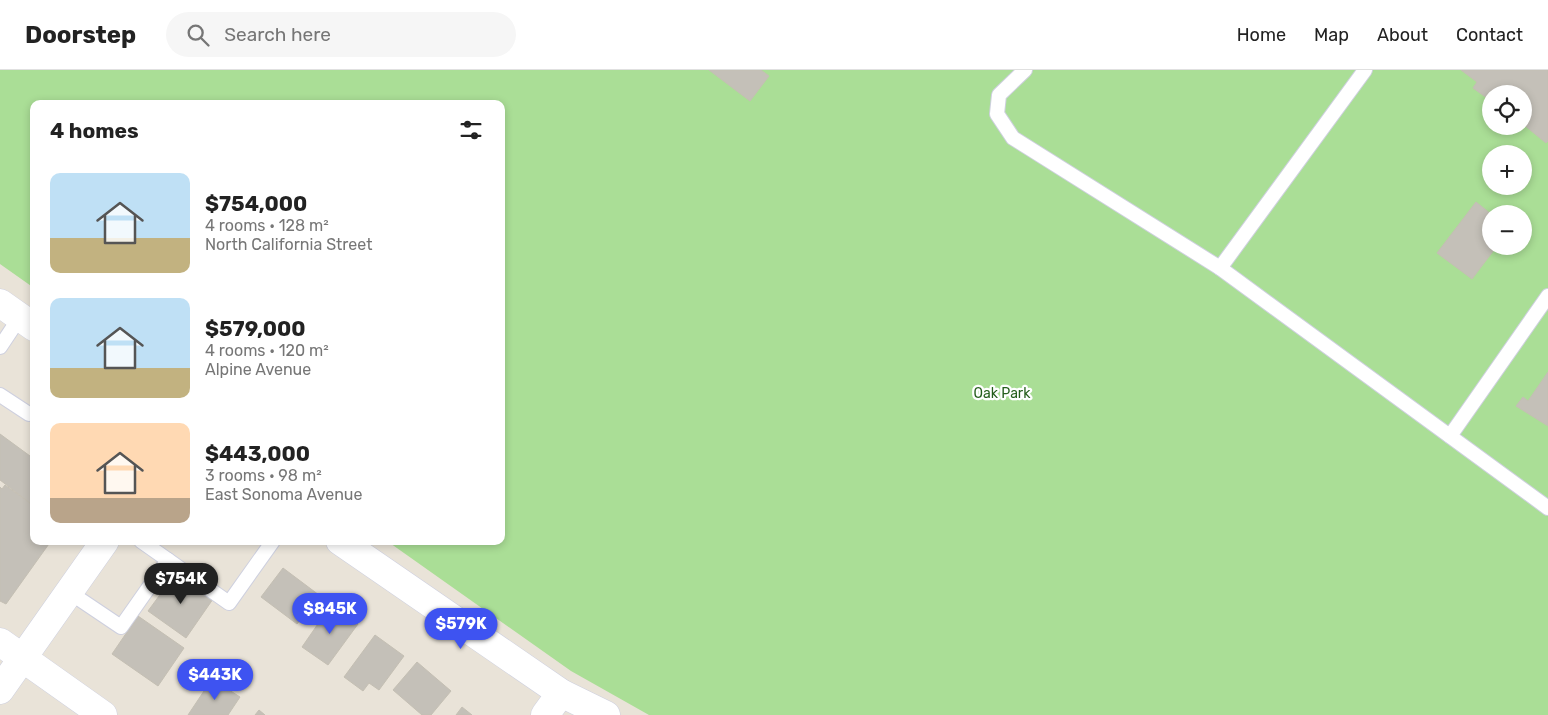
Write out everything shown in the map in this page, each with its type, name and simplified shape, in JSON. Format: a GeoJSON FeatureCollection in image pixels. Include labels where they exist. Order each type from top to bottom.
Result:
{"type":"FeatureCollection","features":[{"type":"Feature","properties":{"kind":"street"},"geometry":{"type":"LineString","coordinates":[[0,690],[102,545]]}},
{"type":"Feature","properties":{"kind":"street"},"geometry":{"type":"LineString","coordinates":[[346,545],[561,693],[606,715]]}},
{"type":"Feature","properties":{"kind":"street"},"geometry":{"type":"LineString","coordinates":[[0,642],[103,715]]}},
{"type":"Feature","properties":{"kind":"street"},"geometry":{"type":"LineString","coordinates":[[545,715],[561,693]]}},
{"type":"Feature","properties":{"kind":"lane"},"geometry":{"type":"LineString","coordinates":[[1025,70],[999,95],[997,114],[1013,138],[1220,268],[1548,508]]}},
{"type":"Feature","properties":{"kind":"lane"},"geometry":{"type":"LineString","coordinates":[[1220,268],[1365,70]]}},
{"type":"Feature","properties":{"kind":"lane"},"geometry":{"type":"LineString","coordinates":[[1450,436],[1548,296]]}},
{"type":"Feature","properties":{"kind":"lane"},"geometry":{"type":"LineString","coordinates":[[0,346],[18,315]]}},
{"type":"Feature","properties":{"kind":"lane"},"geometry":{"type":"LineString","coordinates":[[0,395],[29,414]]}},
{"type":"Feature","properties":{"kind":"lane"},"geometry":{"type":"LineString","coordinates":[[147,545],[229,603],[270,545]]}},
{"type":"Feature","properties":{"kind":"lane"},"geometry":{"type":"LineString","coordinates":[[69,592],[121,627],[168,560]]}},
{"type":"Feature","properties":{"kind":"green space","name":"Oak Park"},"geometry":{"type":"Polygon","coordinates":[[[0,70],[1548,70],[1548,715],[649,715],[571,671],[393,545],[505,545],[505,100],[30,100],[30,285],[0,264],[0,70]]]}},
{"type":"Feature","properties":{"kind":"building"},"geometry":{"type":"Polygon","coordinates":[[[709,70],[761,70],[769,76],[750,101],[709,70]]]}},
{"type":"Feature","properties":{"kind":"building"},"geometry":{"type":"Polygon","coordinates":[[[1461,70],[1548,70],[1548,141],[1546,143],[1532,132],[1532,85],[1482,85],[1482,94],[1473,88],[1477,82],[1461,70]]]}},
{"type":"Feature","properties":{"kind":"building"},"geometry":{"type":"Polygon","coordinates":[[[1476,202],[1482,207],[1482,255],[1490,255],[1472,279],[1437,253],[1476,202]]]}},
{"type":"Feature","properties":{"kind":"building"},"geometry":{"type":"Polygon","coordinates":[[[1548,372],[1548,426],[1516,406],[1523,397],[1528,401],[1548,372]]]}},
{"type":"Feature","properties":{"kind":"building"},"geometry":{"type":"Polygon","coordinates":[[[0,434],[30,456],[30,503],[0,480],[0,434]]]}},
{"type":"Feature","properties":{"kind":"building"},"geometry":{"type":"Polygon","coordinates":[[[5,485],[30,503],[30,545],[48,545],[6,604],[0,601],[0,487],[2,489],[5,485]]]}},
{"type":"Feature","properties":{"kind":"building"},"geometry":{"type":"Polygon","coordinates":[[[283,568],[319,595],[297,624],[261,597],[283,568]]]}},
{"type":"Feature","properties":{"kind":"building"},"geometry":{"type":"Polygon","coordinates":[[[176,573],[213,599],[186,638],[148,611],[176,573]]]}},
{"type":"Feature","properties":{"kind":"building"},"geometry":{"type":"Polygon","coordinates":[[[331,605],[358,624],[328,665],[302,647],[331,605]]]}},
{"type":"Feature","properties":{"kind":"building"},"geometry":{"type":"Polygon","coordinates":[[[138,616],[184,648],[158,686],[112,654],[138,616]]]}},
{"type":"Feature","properties":{"kind":"building"},"geometry":{"type":"Polygon","coordinates":[[[375,635],[404,656],[379,690],[369,683],[363,691],[344,677],[375,635]]]}},
{"type":"Feature","properties":{"kind":"building"},"geometry":{"type":"Polygon","coordinates":[[[417,662],[451,691],[431,715],[422,715],[393,690],[417,662]]]}},
{"type":"Feature","properties":{"kind":"building"},"geometry":{"type":"Polygon","coordinates":[[[212,679],[240,697],[228,715],[188,715],[212,679]]]}},
{"type":"Feature","properties":{"kind":"building"},"geometry":{"type":"Polygon","coordinates":[[[462,707],[472,715],[456,715],[462,707]]]}},
{"type":"Feature","properties":{"kind":"building"},"geometry":{"type":"Polygon","coordinates":[[[259,710],[265,715],[255,715],[259,710]]]}}]}
